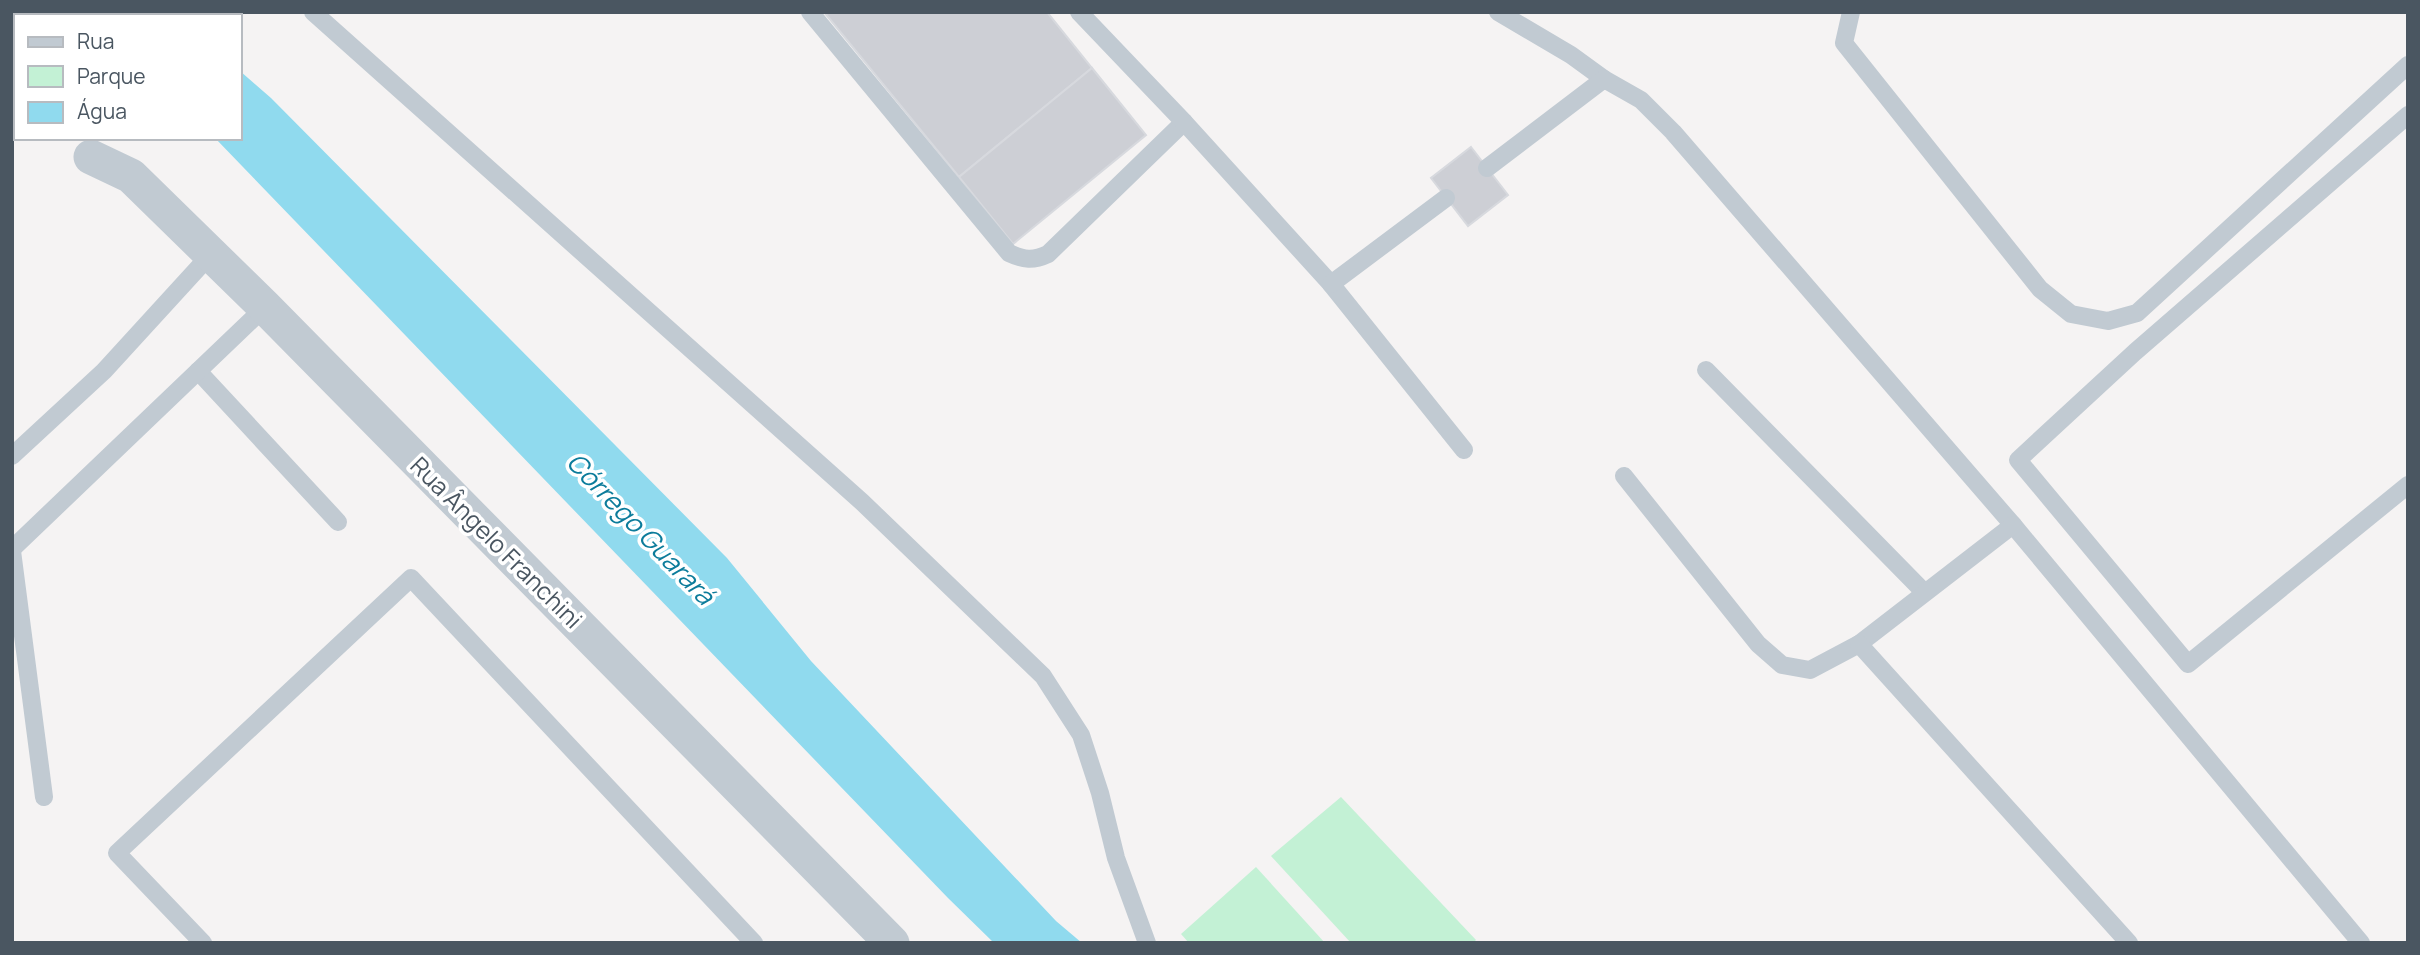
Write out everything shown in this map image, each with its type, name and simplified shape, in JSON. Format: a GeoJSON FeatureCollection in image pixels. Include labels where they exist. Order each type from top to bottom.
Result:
{"type":"FeatureCollection","features":[{"type":"Feature","properties":{"kind":"street","name":"Rua Ângelo Franchini"},"geometry":{"type":"LineString","coordinates":[[91,157],[131,176],[211,254],[892,943]]}},
{"type":"Feature","properties":{"kind":"lane"},"geometry":{"type":"LineString","coordinates":[[313,12],[862,502],[1043,676],[1082,735],[1116,858],[1147,943]]}},
{"type":"Feature","properties":{"kind":"lane"},"geometry":{"type":"LineString","coordinates":[[810,12],[1009,253],[1023,259],[1036,260],[1048,254],[1184,122]]}},
{"type":"Feature","properties":{"kind":"lane"},"geometry":{"type":"LineString","coordinates":[[1079,12],[1184,122],[1331,284],[1464,450]]}},
{"type":"Feature","properties":{"kind":"lane"},"geometry":{"type":"LineString","coordinates":[[1499,12],[1641,100],[1674,132],[2013,525],[2361,943]]}},
{"type":"Feature","properties":{"kind":"lane"},"geometry":{"type":"LineString","coordinates":[[1851,12],[1844,43],[2040,289],[2071,314],[2108,321],[2137,313],[2408,65]]}},
{"type":"Feature","properties":{"kind":"lane"},"geometry":{"type":"LineString","coordinates":[[1487,168],[1604,79]]}},
{"type":"Feature","properties":{"kind":"lane"},"geometry":{"type":"LineString","coordinates":[[2408,115],[2135,352],[2018,460],[2188,664],[2408,485]]}},
{"type":"Feature","properties":{"kind":"lane"},"geometry":{"type":"LineString","coordinates":[[1331,284],[1446,198]]}},
{"type":"Feature","properties":{"kind":"lane"},"geometry":{"type":"LineString","coordinates":[[12,456],[104,371],[211,254]]}},
{"type":"Feature","properties":{"kind":"lane"},"geometry":{"type":"LineString","coordinates":[[44,797],[12,550],[265,307]]}},
{"type":"Feature","properties":{"kind":"lane"},"geometry":{"type":"LineString","coordinates":[[1706,370],[1924,593]]}},
{"type":"Feature","properties":{"kind":"lane"},"geometry":{"type":"LineString","coordinates":[[198,371],[338,522]]}},
{"type":"Feature","properties":{"kind":"lane"},"geometry":{"type":"LineString","coordinates":[[1625,476],[1758,644],[1782,665],[1811,670],[1858,644],[2013,525]]}},
{"type":"Feature","properties":{"kind":"lane"},"geometry":{"type":"LineString","coordinates":[[202,943],[117,853],[411,578],[754,943]]}},
{"type":"Feature","properties":{"kind":"lane"},"geometry":{"type":"LineString","coordinates":[[1858,644],[2129,943]]}},
{"type":"Feature","properties":{"kind":"green space"},"geometry":{"type":"Polygon","coordinates":[[[12,12],[96,14],[14,14],[14,62],[12,12]]]}},
{"type":"Feature","properties":{"kind":"green space"},"geometry":{"type":"Polygon","coordinates":[[[1341,797],[1476,940],[1473,943],[1351,943],[1271,856],[1341,797]]]}},
{"type":"Feature","properties":{"kind":"green space"},"geometry":{"type":"Polygon","coordinates":[[[1256,867],[1325,943],[1189,943],[1181,934],[1256,867]]]}},
{"type":"Feature","properties":{"kind":"water"},"geometry":{"type":"Polygon","coordinates":[[[94,12],[175,14],[96,14],[94,12]]]}},
{"type":"Feature","properties":{"kind":"water","name":"Córrego Guarará"},"geometry":{"type":"Polygon","coordinates":[[[242,73],[271,98],[727,558],[811,661],[1056,921],[1082,943],[994,943],[217,140],[242,140],[242,73]]]}},
{"type":"Feature","properties":{"kind":"building"},"geometry":{"type":"Polygon","coordinates":[[[824,12],[1047,12],[1092,68],[959,177],[824,12]]]}},
{"type":"Feature","properties":{"kind":"building"},"geometry":{"type":"Polygon","coordinates":[[[1092,68],[1146,135],[1013,244],[959,177],[1092,68]]]}},
{"type":"Feature","properties":{"kind":"building"},"geometry":{"type":"Polygon","coordinates":[[[1471,147],[1508,195],[1468,226],[1431,178],[1471,147]]]}}]}
